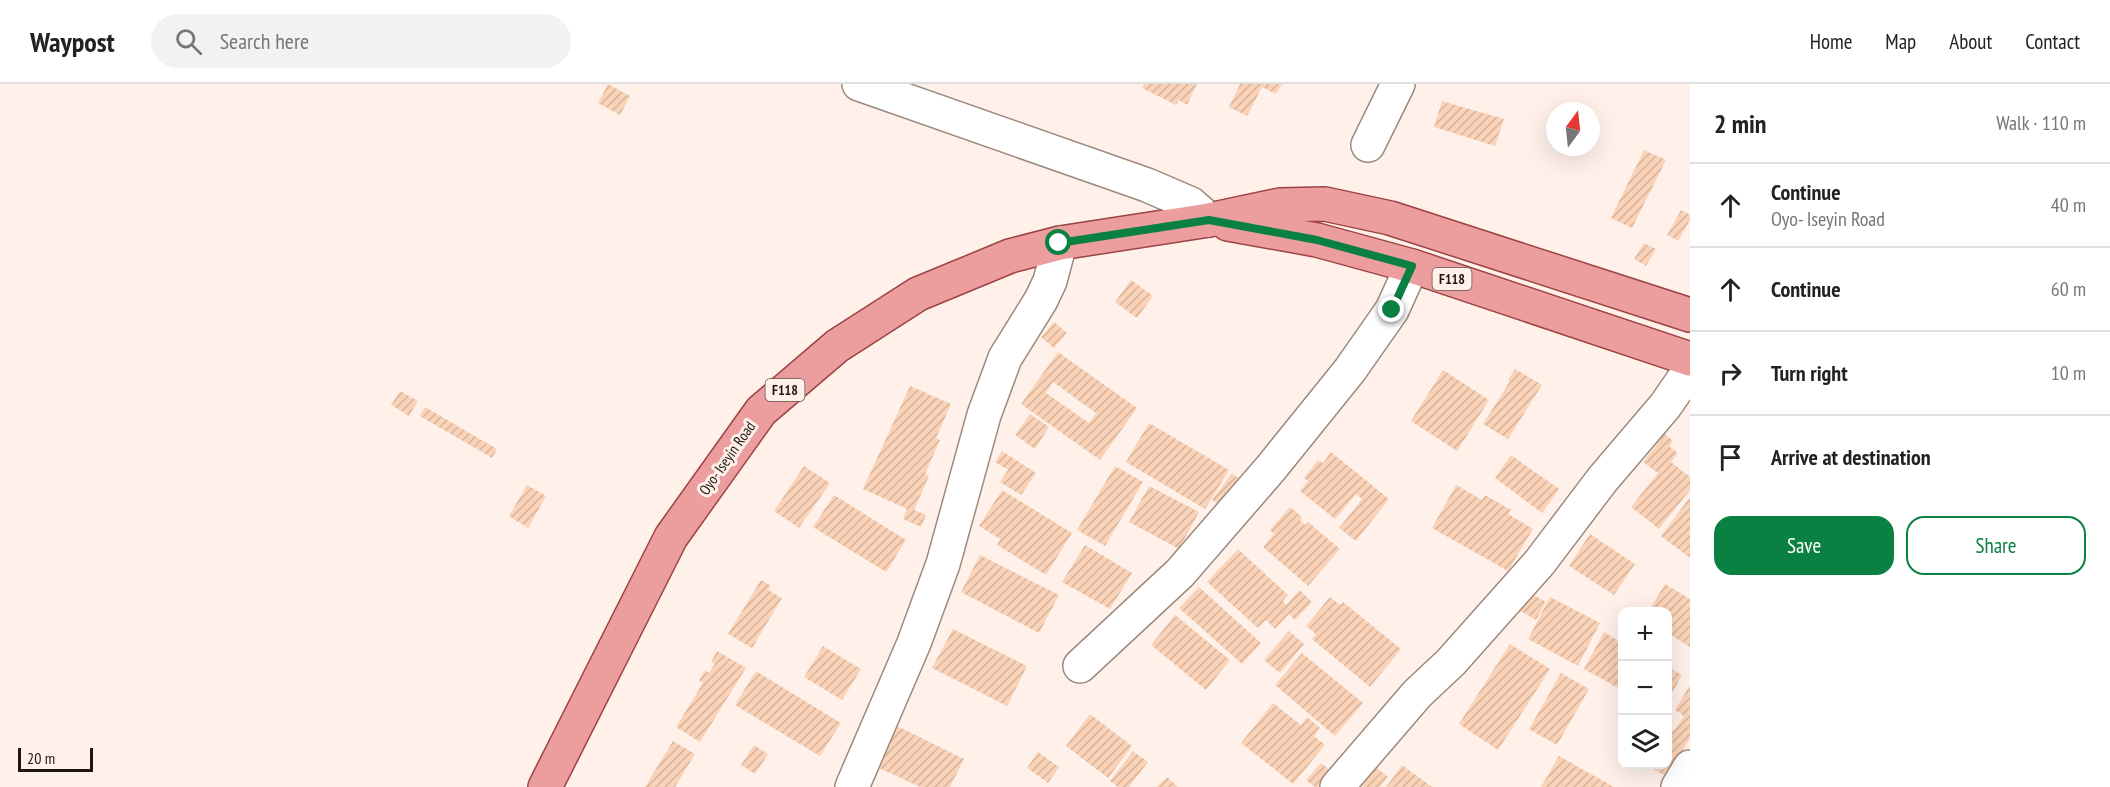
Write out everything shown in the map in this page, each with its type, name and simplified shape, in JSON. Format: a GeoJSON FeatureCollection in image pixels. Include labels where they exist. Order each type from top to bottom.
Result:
{"type":"FeatureCollection","features":[{"type":"Feature","properties":{"kind":"main road","name":"F118"},"geometry":{"type":"LineString","coordinates":[[1209,220],[1280,205],[1325,204],[1390,218],[1690,315]]}},
{"type":"Feature","properties":{"kind":"main road","name":"Oyo- Iseyin Road"},"geometry":{"type":"LineString","coordinates":[[545,787],[671,537],[761,411],[837,346],[918,294],[1010,256],[1059,243],[1209,220]]}},
{"type":"Feature","properties":{"kind":"main road","name":"F118"},"geometry":{"type":"LineString","coordinates":[[1209,220],[1317,240],[1412,266],[1690,359]]}},
{"type":"Feature","properties":{"kind":"street"},"geometry":{"type":"LineString","coordinates":[[859,84],[1147,185],[1191,204],[1209,220]]}},
{"type":"Feature","properties":{"kind":"street"},"geometry":{"type":"LineString","coordinates":[[1368,145],[1398,84]]}},
{"type":"Feature","properties":{"kind":"street"},"geometry":{"type":"LineString","coordinates":[[852,787],[914,643],[943,564],[984,416],[1005,358],[1041,300],[1050,281],[1059,243]]}},
{"type":"Feature","properties":{"kind":"street"},"geometry":{"type":"LineString","coordinates":[[1080,666],[1180,573],[1270,468],[1350,370],[1392,310],[1412,266]]}},
{"type":"Feature","properties":{"kind":"street"},"geometry":{"type":"LineString","coordinates":[[1337,787],[1417,694],[1451,662],[1540,562],[1602,480],[1665,406],[1690,370]]}},
{"type":"Feature","properties":{"kind":"street"},"geometry":{"type":"LineString","coordinates":[[1678,787],[1690,767]]}},
{"type":"Feature","properties":{"kind":"building"},"geometry":{"type":"Polygon","coordinates":[[[608,84],[630,96],[620,115],[598,103],[608,84]]]}},
{"type":"Feature","properties":{"kind":"building"},"geometry":{"type":"Polygon","coordinates":[[[1144,84],[1197,84],[1187,105],[1179,100],[1176,105],[1142,88],[1144,84]]]}},
{"type":"Feature","properties":{"kind":"building"},"geometry":{"type":"Polygon","coordinates":[[[1240,84],[1282,84],[1276,94],[1262,87],[1247,116],[1229,107],[1240,84]]]}},
{"type":"Feature","properties":{"kind":"building"},"geometry":{"type":"Polygon","coordinates":[[[1442,101],[1504,119],[1495,146],[1434,127],[1442,101]]]}},
{"type":"Feature","properties":{"kind":"building"},"geometry":{"type":"Polygon","coordinates":[[[1644,150],[1666,160],[1632,228],[1611,218],[1644,150]]]}},
{"type":"Feature","properties":{"kind":"building"},"geometry":{"type":"Polygon","coordinates":[[[1681,210],[1690,215],[1690,220],[1678,241],[1667,235],[1681,210]]]}},
{"type":"Feature","properties":{"kind":"building"},"geometry":{"type":"Polygon","coordinates":[[[1644,243],[1656,249],[1646,266],[1634,259],[1644,243]]]}},
{"type":"Feature","properties":{"kind":"building"},"geometry":{"type":"Polygon","coordinates":[[[1131,280],[1153,296],[1137,318],[1115,302],[1131,280]]]}},
{"type":"Feature","properties":{"kind":"building"},"geometry":{"type":"Polygon","coordinates":[[[1054,322],[1067,333],[1054,348],[1041,337],[1054,322]]]}},
{"type":"Feature","properties":{"kind":"building"},"geometry":{"type":"Polygon","coordinates":[[[1058,352],[1137,408],[1100,460],[1021,404],[1058,352]],[[1053,382],[1046,393],[1089,423],[1096,413],[1053,382]]]}},
{"type":"Feature","properties":{"kind":"building"},"geometry":{"type":"Polygon","coordinates":[[[1515,369],[1542,385],[1508,439],[1483,424],[1515,369]]]}},
{"type":"Feature","properties":{"kind":"building"},"geometry":{"type":"Polygon","coordinates":[[[1443,370],[1489,400],[1457,451],[1411,421],[1443,370]]]}},
{"type":"Feature","properties":{"kind":"building"},"geometry":{"type":"Polygon","coordinates":[[[910,386],[951,404],[936,438],[940,440],[925,474],[929,476],[914,510],[926,515],[921,527],[903,519],[907,509],[863,489],[910,386]]]}},
{"type":"Feature","properties":{"kind":"building"},"geometry":{"type":"Polygon","coordinates":[[[400,391],[418,401],[409,416],[391,405],[400,391]]]}},
{"type":"Feature","properties":{"kind":"building"},"geometry":{"type":"Polygon","coordinates":[[[425,407],[497,449],[492,458],[420,416],[425,407]]]}},
{"type":"Feature","properties":{"kind":"building"},"geometry":{"type":"Polygon","coordinates":[[[1030,414],[1049,427],[1035,449],[1015,435],[1030,414]]]}},
{"type":"Feature","properties":{"kind":"building"},"geometry":{"type":"Polygon","coordinates":[[[1149,423],[1229,470],[1205,509],[1126,462],[1149,423]]]}},
{"type":"Feature","properties":{"kind":"building"},"geometry":{"type":"Polygon","coordinates":[[[1665,434],[1673,441],[1669,446],[1678,453],[1671,462],[1690,477],[1690,490],[1659,529],[1631,507],[1658,473],[1643,462],[1665,434]]]}},
{"type":"Feature","properties":{"kind":"building"},"geometry":{"type":"Polygon","coordinates":[[[1002,451],[1036,473],[1021,495],[1000,482],[1008,470],[995,462],[1002,451]]]}},
{"type":"Feature","properties":{"kind":"building"},"geometry":{"type":"Polygon","coordinates":[[[1331,452],[1389,499],[1356,541],[1339,528],[1362,499],[1356,494],[1335,519],[1300,491],[1308,481],[1304,478],[1318,460],[1323,463],[1331,452]]]}},
{"type":"Feature","properties":{"kind":"building"},"geometry":{"type":"Polygon","coordinates":[[[1511,455],[1559,489],[1542,513],[1495,478],[1511,455]]]}},
{"type":"Feature","properties":{"kind":"building"},"geometry":{"type":"Polygon","coordinates":[[[804,466],[830,483],[799,528],[774,511],[804,466]]]}},
{"type":"Feature","properties":{"kind":"building"},"geometry":{"type":"Polygon","coordinates":[[[1115,466],[1143,482],[1105,546],[1077,530],[1115,466]]]}},
{"type":"Feature","properties":{"kind":"building"},"geometry":{"type":"Polygon","coordinates":[[[1232,473],[1242,481],[1222,507],[1212,500],[1232,473]]]}},
{"type":"Feature","properties":{"kind":"building"},"geometry":{"type":"Polygon","coordinates":[[[527,485],[546,496],[528,528],[509,516],[527,485]]]}},
{"type":"Feature","properties":{"kind":"building"},"geometry":{"type":"Polygon","coordinates":[[[1456,485],[1482,500],[1485,495],[1511,510],[1508,514],[1533,529],[1508,571],[1432,528],[1456,485]]]}},
{"type":"Feature","properties":{"kind":"building"},"geometry":{"type":"Polygon","coordinates":[[[1149,486],[1199,512],[1179,549],[1129,522],[1149,486]]]}},
{"type":"Feature","properties":{"kind":"building"},"geometry":{"type":"Polygon","coordinates":[[[1002,490],[1072,533],[1046,575],[997,545],[1000,539],[979,526],[1002,490]]]}},
{"type":"Feature","properties":{"kind":"building"},"geometry":{"type":"Polygon","coordinates":[[[834,495],[906,540],[886,572],[813,527],[834,495]]]}},
{"type":"Feature","properties":{"kind":"building"},"geometry":{"type":"Polygon","coordinates":[[[1690,497],[1690,558],[1661,536],[1690,497]]]}},
{"type":"Feature","properties":{"kind":"building"},"geometry":{"type":"Polygon","coordinates":[[[1290,507],[1302,517],[1300,521],[1305,525],[1308,522],[1340,549],[1308,586],[1263,547],[1274,534],[1270,530],[1290,507]]]}},
{"type":"Feature","properties":{"kind":"building"},"geometry":{"type":"Polygon","coordinates":[[[1590,534],[1635,564],[1614,595],[1569,566],[1590,534]]]}},
{"type":"Feature","properties":{"kind":"building"},"geometry":{"type":"Polygon","coordinates":[[[1085,545],[1132,573],[1110,609],[1062,582],[1085,545]]]}},
{"type":"Feature","properties":{"kind":"building"},"geometry":{"type":"Polygon","coordinates":[[[1238,549],[1288,595],[1283,601],[1286,605],[1300,590],[1312,602],[1295,620],[1289,614],[1275,629],[1266,620],[1258,628],[1207,582],[1238,549]]]}},
{"type":"Feature","properties":{"kind":"building"},"geometry":{"type":"Polygon","coordinates":[[[980,555],[1059,595],[1039,633],[961,592],[980,555]]]}},
{"type":"Feature","properties":{"kind":"building"},"geometry":{"type":"Polygon","coordinates":[[[761,580],[771,586],[768,590],[782,598],[752,648],[728,634],[761,580]]]}},
{"type":"Feature","properties":{"kind":"building"},"geometry":{"type":"Polygon","coordinates":[[[1665,584],[1690,599],[1690,647],[1672,636],[1672,607],[1651,607],[1665,584]]]}},
{"type":"Feature","properties":{"kind":"building"},"geometry":{"type":"Polygon","coordinates":[[[1199,587],[1261,643],[1242,664],[1179,608],[1199,587]]]}},
{"type":"Feature","properties":{"kind":"building"},"geometry":{"type":"Polygon","coordinates":[[[1529,592],[1546,602],[1536,620],[1519,610],[1529,592]]]}},
{"type":"Feature","properties":{"kind":"building"},"geometry":{"type":"Polygon","coordinates":[[[1330,597],[1340,605],[1343,602],[1401,649],[1370,687],[1312,639],[1316,634],[1306,626],[1330,597]]]}},
{"type":"Feature","properties":{"kind":"building"},"geometry":{"type":"Polygon","coordinates":[[[1550,597],[1600,623],[1578,666],[1528,639],[1550,597]]]}},
{"type":"Feature","properties":{"kind":"building"},"geometry":{"type":"Polygon","coordinates":[[[1175,615],[1230,660],[1206,690],[1151,645],[1175,615]]]}},
{"type":"Feature","properties":{"kind":"building"},"geometry":{"type":"Polygon","coordinates":[[[953,629],[1027,666],[1007,706],[932,668],[953,629]]]}},
{"type":"Feature","properties":{"kind":"building"},"geometry":{"type":"Polygon","coordinates":[[[1289,631],[1304,644],[1280,673],[1264,660],[1289,631]]]}},
{"type":"Feature","properties":{"kind":"building"},"geometry":{"type":"Polygon","coordinates":[[[1604,632],[1618,641],[1618,688],[1584,669],[1604,632]]]}},
{"type":"Feature","properties":{"kind":"building"},"geometry":{"type":"Polygon","coordinates":[[[1510,644],[1550,669],[1498,750],[1459,724],[1510,644]]]}},
{"type":"Feature","properties":{"kind":"building"},"geometry":{"type":"Polygon","coordinates":[[[823,646],[861,669],[842,700],[804,677],[823,646]]]}},
{"type":"Feature","properties":{"kind":"building"},"geometry":{"type":"Polygon","coordinates":[[[717,651],[746,668],[700,742],[676,727],[703,683],[699,681],[705,670],[709,673],[715,664],[711,662],[717,651]]]}},
{"type":"Feature","properties":{"kind":"building"},"geometry":{"type":"Polygon","coordinates":[[[1302,653],[1363,703],[1335,736],[1275,685],[1302,653]]]}},
{"type":"Feature","properties":{"kind":"building"},"geometry":{"type":"Polygon","coordinates":[[[1672,669],[1682,675],[1672,694],[1672,669]]]}},
{"type":"Feature","properties":{"kind":"building"},"geometry":{"type":"Polygon","coordinates":[[[756,671],[841,723],[820,756],[735,705],[756,671]]]}},
{"type":"Feature","properties":{"kind":"building"},"geometry":{"type":"Polygon","coordinates":[[[1561,673],[1589,689],[1557,745],[1529,729],[1561,673]]]}},
{"type":"Feature","properties":{"kind":"building"},"geometry":{"type":"Polygon","coordinates":[[[1690,685],[1690,738],[1672,769],[1672,730],[1674,731],[1684,716],[1675,710],[1690,685]]]}},
{"type":"Feature","properties":{"kind":"building"},"geometry":{"type":"Polygon","coordinates":[[[1273,703],[1301,725],[1307,717],[1320,728],[1314,736],[1325,745],[1293,784],[1241,743],[1273,703]]]}},
{"type":"Feature","properties":{"kind":"building"},"geometry":{"type":"Polygon","coordinates":[[[1090,714],[1132,746],[1108,778],[1066,746],[1090,714]]]}},
{"type":"Feature","properties":{"kind":"building"},"geometry":{"type":"Polygon","coordinates":[[[897,726],[964,759],[950,787],[920,787],[877,767],[897,726]]]}},
{"type":"Feature","properties":{"kind":"building"},"geometry":{"type":"Polygon","coordinates":[[[673,741],[695,754],[675,787],[645,787],[673,741]]]}},
{"type":"Feature","properties":{"kind":"building"},"geometry":{"type":"Polygon","coordinates":[[[754,745],[768,754],[755,774],[741,765],[754,745]]]}},
{"type":"Feature","properties":{"kind":"building"},"geometry":{"type":"Polygon","coordinates":[[[1133,751],[1148,762],[1129,787],[1118,787],[1110,781],[1133,751]]]}},
{"type":"Feature","properties":{"kind":"building"},"geometry":{"type":"Polygon","coordinates":[[[1038,752],[1059,767],[1048,783],[1027,768],[1038,752]]]}},
{"type":"Feature","properties":{"kind":"building"},"geometry":{"type":"Polygon","coordinates":[[[1559,756],[1614,787],[1541,787],[1559,756]]]}},
{"type":"Feature","properties":{"kind":"building"},"geometry":{"type":"Polygon","coordinates":[[[1321,763],[1331,771],[1318,787],[1315,787],[1306,780],[1321,763]]]}},
{"type":"Feature","properties":{"kind":"building"},"geometry":{"type":"Polygon","coordinates":[[[1373,765],[1388,777],[1380,787],[1364,787],[1359,783],[1373,765]]]}},
{"type":"Feature","properties":{"kind":"building"},"geometry":{"type":"Polygon","coordinates":[[[1402,765],[1432,787],[1386,787],[1402,765]]]}},
{"type":"Feature","properties":{"kind":"building"},"geometry":{"type":"Polygon","coordinates":[[[1653,769],[1672,769],[1667,777],[1653,769]]]}},
{"type":"Feature","properties":{"kind":"building"},"geometry":{"type":"Polygon","coordinates":[[[1167,777],[1178,787],[1157,787],[1167,777]]]}},
{"type":"Feature","properties":{"kind":"route"},"geometry":{"type":"LineString","coordinates":[[1059,243],[1209,220],[1317,240],[1412,266],[1392,310]]}}]}
